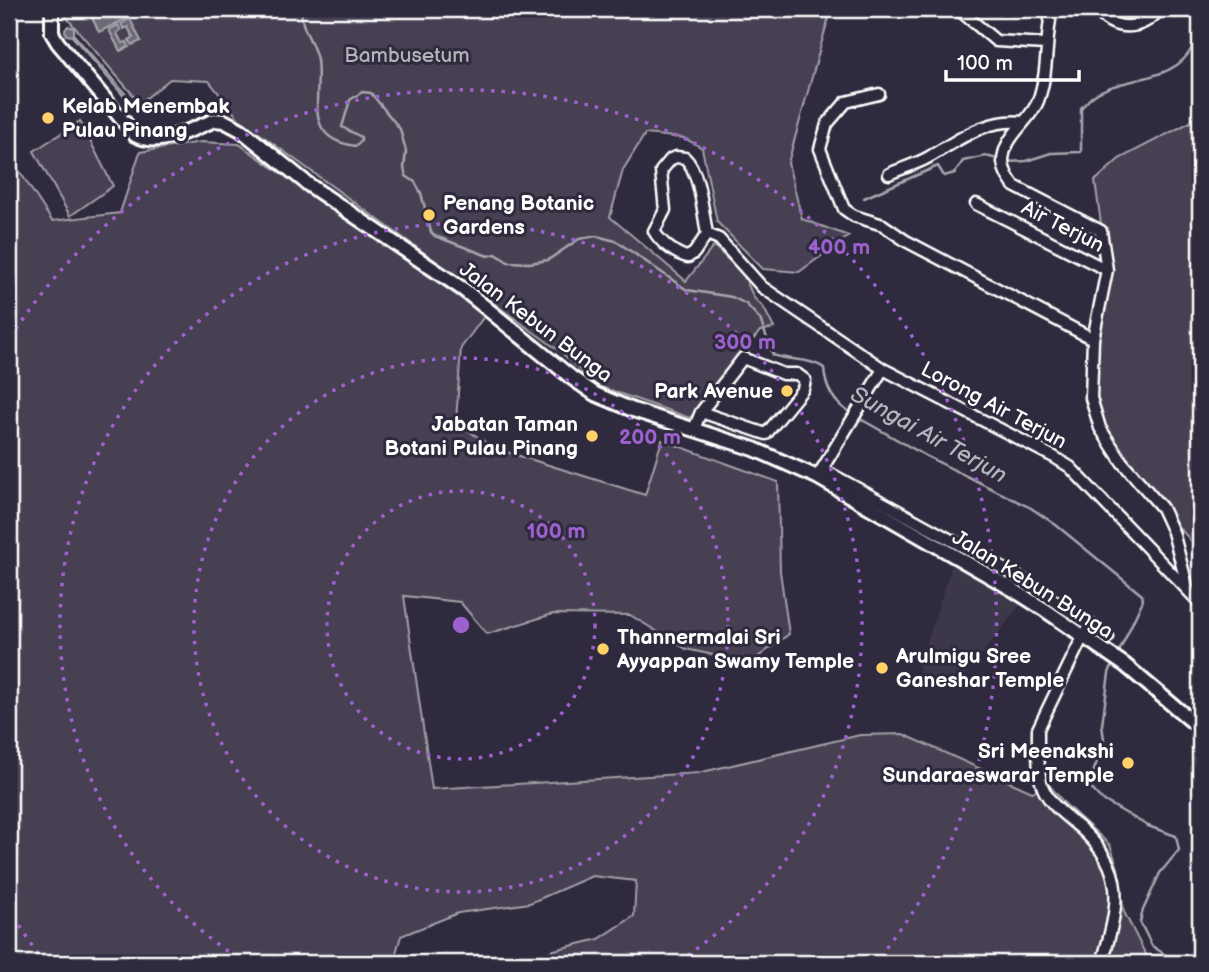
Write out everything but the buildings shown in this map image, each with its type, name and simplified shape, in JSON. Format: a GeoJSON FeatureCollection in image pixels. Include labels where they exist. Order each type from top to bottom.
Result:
{"type":"FeatureCollection","features":[{"type":"Feature","properties":{"kind":"street"},"geometry":{"type":"LineString","coordinates":[[958,9],[996,41],[1046,44]]}},
{"type":"Feature","properties":{"kind":"street"},"geometry":{"type":"LineString","coordinates":[[1052,9],[1046,44],[1045,73],[1037,103],[1010,140],[1004,159],[1006,175],[1014,186],[1101,232],[1107,270]]}},
{"type":"Feature","properties":{"kind":"street"},"geometry":{"type":"LineString","coordinates":[[1096,9],[1108,20],[1132,26],[1149,21],[1160,9]]}},
{"type":"Feature","properties":{"kind":"street","name":"Jalan Kebun Bunga"},"geometry":{"type":"LineString","coordinates":[[54,10],[52,33],[58,43],[135,135],[147,140],[169,137],[215,120],[225,121],[241,130],[309,185],[464,290],[584,386],[621,405],[819,473],[1012,589],[1083,636],[1125,665],[1200,728]]}},
{"type":"Feature","properties":{"kind":"street"},"geometry":{"type":"LineString","coordinates":[[879,94],[846,102],[827,124],[820,149],[844,209],[854,216],[883,225],[906,241],[1093,338]]}},
{"type":"Feature","properties":{"kind":"street"},"geometry":{"type":"LineString","coordinates":[[889,174],[928,159],[956,139],[989,124],[1024,122]]}},
{"type":"Feature","properties":{"kind":"street"},"geometry":{"type":"LineString","coordinates":[[681,157],[691,165],[707,233],[694,253],[688,257],[681,255],[655,235],[654,228],[665,211],[660,170],[671,159],[681,157]]}},
{"type":"Feature","properties":{"kind":"street","name":"Air Terjun"},"geometry":{"type":"LineString","coordinates":[[976,204],[1107,270],[1093,338],[1091,398],[1100,428],[1122,462],[1162,508],[1173,532],[1188,590]]}},
{"type":"Feature","properties":{"kind":"street","name":"Lorong Air Terjun"},"geometry":{"type":"LineString","coordinates":[[707,233],[719,239],[762,287],[883,369],[1070,467],[1200,603]]}},
{"type":"Feature","properties":{"kind":"street"},"geometry":{"type":"LineString","coordinates":[[694,429],[701,412],[741,358],[748,358],[783,374],[797,374],[805,380],[803,389],[765,435],[701,412]]}},
{"type":"Feature","properties":{"kind":"street"},"geometry":{"type":"LineString","coordinates":[[883,369],[819,473],[1020,578],[1108,637]]}},
{"type":"Feature","properties":{"kind":"street"},"geometry":{"type":"LineString","coordinates":[[1092,625],[1083,636],[1038,729],[1038,739],[1043,789],[1053,804],[1107,856],[1115,879],[1116,904],[1102,963]]}},
{"type":"Feature","properties":{"kind":"shaded area"},"geometry":{"type":"Polygon","coordinates":[[[110,9],[136,9],[138,13],[99,32],[92,18],[110,9]]]}},
{"type":"Feature","properties":{"kind":"shaded area"},"geometry":{"type":"Polygon","coordinates":[[[130,19],[141,41],[132,45],[129,40],[133,38],[128,27],[124,29],[121,24],[130,19]]]}},
{"type":"Feature","properties":{"kind":"shaded area"},"geometry":{"type":"Polygon","coordinates":[[[118,25],[121,30],[117,33],[122,43],[127,42],[129,47],[120,51],[109,30],[118,25]]]}},
{"type":"Feature","properties":{"kind":"shaded area"},"geometry":{"type":"Polygon","coordinates":[[[68,26],[74,28],[74,35],[129,98],[127,100],[72,36],[66,35],[68,26]]]}},
{"type":"Feature","properties":{"kind":"shaded area"},"geometry":{"type":"Polygon","coordinates":[[[952,565],[1021,604],[956,687],[916,690],[920,675],[919,666],[952,565]]]}},
{"type":"Feature","properties":{"kind":"green space","name":"Bambusetum"},"geometry":{"type":"Polygon","coordinates":[[[76,9],[831,9],[788,163],[802,219],[849,236],[799,272],[763,269],[717,222],[702,148],[684,138],[645,134],[623,170],[610,217],[686,281],[714,246],[743,274],[754,298],[764,308],[774,328],[760,331],[690,418],[595,385],[561,352],[239,119],[209,81],[170,79],[140,103],[66,17],[76,9]]]}},
{"type":"Feature","properties":{"kind":"green space"},"geometry":{"type":"Polygon","coordinates":[[[1200,117],[1200,550],[1180,529],[1161,499],[1109,440],[1090,404],[1090,345],[1108,274],[1095,181],[1119,159],[1200,117]]]}},
{"type":"Feature","properties":{"kind":"green space"},"geometry":{"type":"Polygon","coordinates":[[[80,121],[113,186],[70,216],[34,151],[80,121]]]}},
{"type":"Feature","properties":{"kind":"green space"},"geometry":{"type":"Polygon","coordinates":[[[201,142],[239,144],[485,315],[461,348],[456,422],[494,448],[645,495],[662,440],[778,482],[780,571],[789,634],[750,663],[686,649],[630,615],[553,614],[487,634],[460,602],[404,596],[432,789],[698,773],[860,735],[903,734],[1032,792],[1050,786],[1064,803],[1110,845],[1118,868],[1124,912],[1150,963],[524,963],[554,950],[599,939],[634,916],[636,881],[592,876],[530,903],[458,913],[401,936],[393,963],[9,963],[9,155],[52,221],[120,213],[140,152],[201,142]]]}},
{"type":"Feature","properties":{"kind":"waterway","name":"Sungai Air Terjun"},"geometry":{"type":"LineString","coordinates":[[302,9],[303,22],[317,60],[317,102],[321,125],[327,135],[339,142],[356,146],[361,137],[342,127],[350,100],[362,92],[371,93],[400,129],[406,151],[406,176],[415,182],[421,193],[431,232],[435,236],[488,256],[496,254],[508,262],[530,263],[548,260],[579,239],[596,236],[616,241],[687,290],[732,297],[746,304],[760,319],[773,355],[813,363],[824,368],[826,382],[832,394],[840,405],[851,413]]}},
{"type":"Feature","properties":{"kind":"waterway"},"geometry":{"type":"LineString","coordinates":[[1007,162],[1026,161],[1051,153],[1081,152],[1081,108],[1105,89],[1161,73],[1185,58],[1195,42],[1200,9]]}},
{"type":"Feature","properties":{"kind":"waterway"},"geometry":{"type":"LineString","coordinates":[[864,198],[938,166],[944,176],[955,173],[963,161],[986,156],[1001,160]]}},
{"type":"Feature","properties":{"kind":"waterway","name":"Sungai Air Terjun"},"geometry":{"type":"LineString","coordinates":[[857,417],[926,456],[1031,508],[1142,595],[1143,600],[1118,654]]}},
{"type":"Feature","properties":{"kind":"waterway","name":"Sungai Air Terjun"},"geometry":{"type":"LineString","coordinates":[[1113,663],[1109,673],[1102,725],[1104,739],[1090,783],[1091,788],[1101,799],[1148,826],[1176,836],[1179,850],[1160,873],[1140,922],[1152,946],[1166,955],[1200,959]]}},
{"type":"Feature","properties":{"kind":"place","name":"Kelab Menembak Pulau Pinang"},"geometry":{"type":"Point","coordinates":[48,118]}},
{"type":"Feature","properties":{"kind":"place","name":"Penang Botanic Gardens"},"geometry":{"type":"Point","coordinates":[429,215]}},
{"type":"Feature","properties":{"kind":"place","name":"Park Avenue"},"geometry":{"type":"Point","coordinates":[787,391]}},
{"type":"Feature","properties":{"kind":"place","name":"Jabatan Taman Botani Pulau Pinang"},"geometry":{"type":"Point","coordinates":[592,436]}},
{"type":"Feature","properties":{"kind":"place","name":"Thannermalai Sri Ayyappan Swamy Temple"},"geometry":{"type":"Point","coordinates":[603,649]}},
{"type":"Feature","properties":{"kind":"place","name":"Arulmigu Sree Ganeshar Temple"},"geometry":{"type":"Point","coordinates":[882,668]}},
{"type":"Feature","properties":{"kind":"place","name":"Sri Meenakshi Sundaraeswarar Temple"},"geometry":{"type":"Point","coordinates":[1128,763]}}]}
